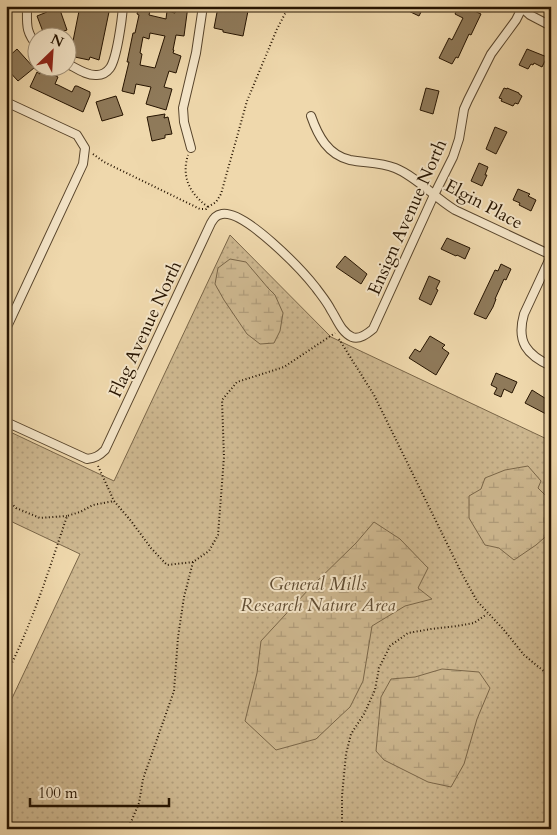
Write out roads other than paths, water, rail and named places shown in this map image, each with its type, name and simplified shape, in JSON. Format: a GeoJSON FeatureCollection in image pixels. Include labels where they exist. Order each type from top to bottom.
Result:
{"type":"FeatureCollection","features":[{"type":"Feature","properties":{"kind":"street"},"geometry":{"type":"LineString","coordinates":[[27,6],[28,30]]}},
{"type":"Feature","properties":{"kind":"street"},"geometry":{"type":"LineString","coordinates":[[78,69],[97,75],[104,74],[109,69],[113,62],[123,6]]}},
{"type":"Feature","properties":{"kind":"street"},"geometry":{"type":"LineString","coordinates":[[191,148],[184,122],[183,108],[196,53],[202,6]]}},
{"type":"Feature","properties":{"kind":"street"},"geometry":{"type":"LineString","coordinates":[[522,7],[530,15],[551,26]]}},
{"type":"Feature","properties":{"kind":"street","name":"Ensign Avenue North"},"geometry":{"type":"LineString","coordinates":[[223,213],[234,215],[246,222],[272,242],[294,264],[328,305],[338,331],[352,337],[366,335],[372,329],[456,149],[464,109],[468,100],[491,54],[516,20],[522,7]]}},
{"type":"Feature","properties":{"kind":"street"},"geometry":{"type":"LineString","coordinates":[[6,102],[77,135],[85,148],[83,164],[6,329]]}},
{"type":"Feature","properties":{"kind":"street","name":"Elgin Place"},"geometry":{"type":"LineString","coordinates":[[311,116],[324,142],[340,156],[350,160],[378,163],[396,168],[455,210],[551,255]]}},
{"type":"Feature","properties":{"kind":"street","name":"Flag Avenue North"},"geometry":{"type":"LineString","coordinates":[[6,422],[81,456],[94,458],[100,455],[105,450],[211,223],[216,216],[223,213]]}},
{"type":"Feature","properties":{"kind":"street"},"geometry":{"type":"LineString","coordinates":[[551,255],[521,324],[522,340],[525,347],[530,354],[551,366]]}},
{"type":"Feature","properties":{"kind":"park label","name":"General Mills Research Nature Area"},"geometry":{"type":"Point","coordinates":[318,594]}}]}
